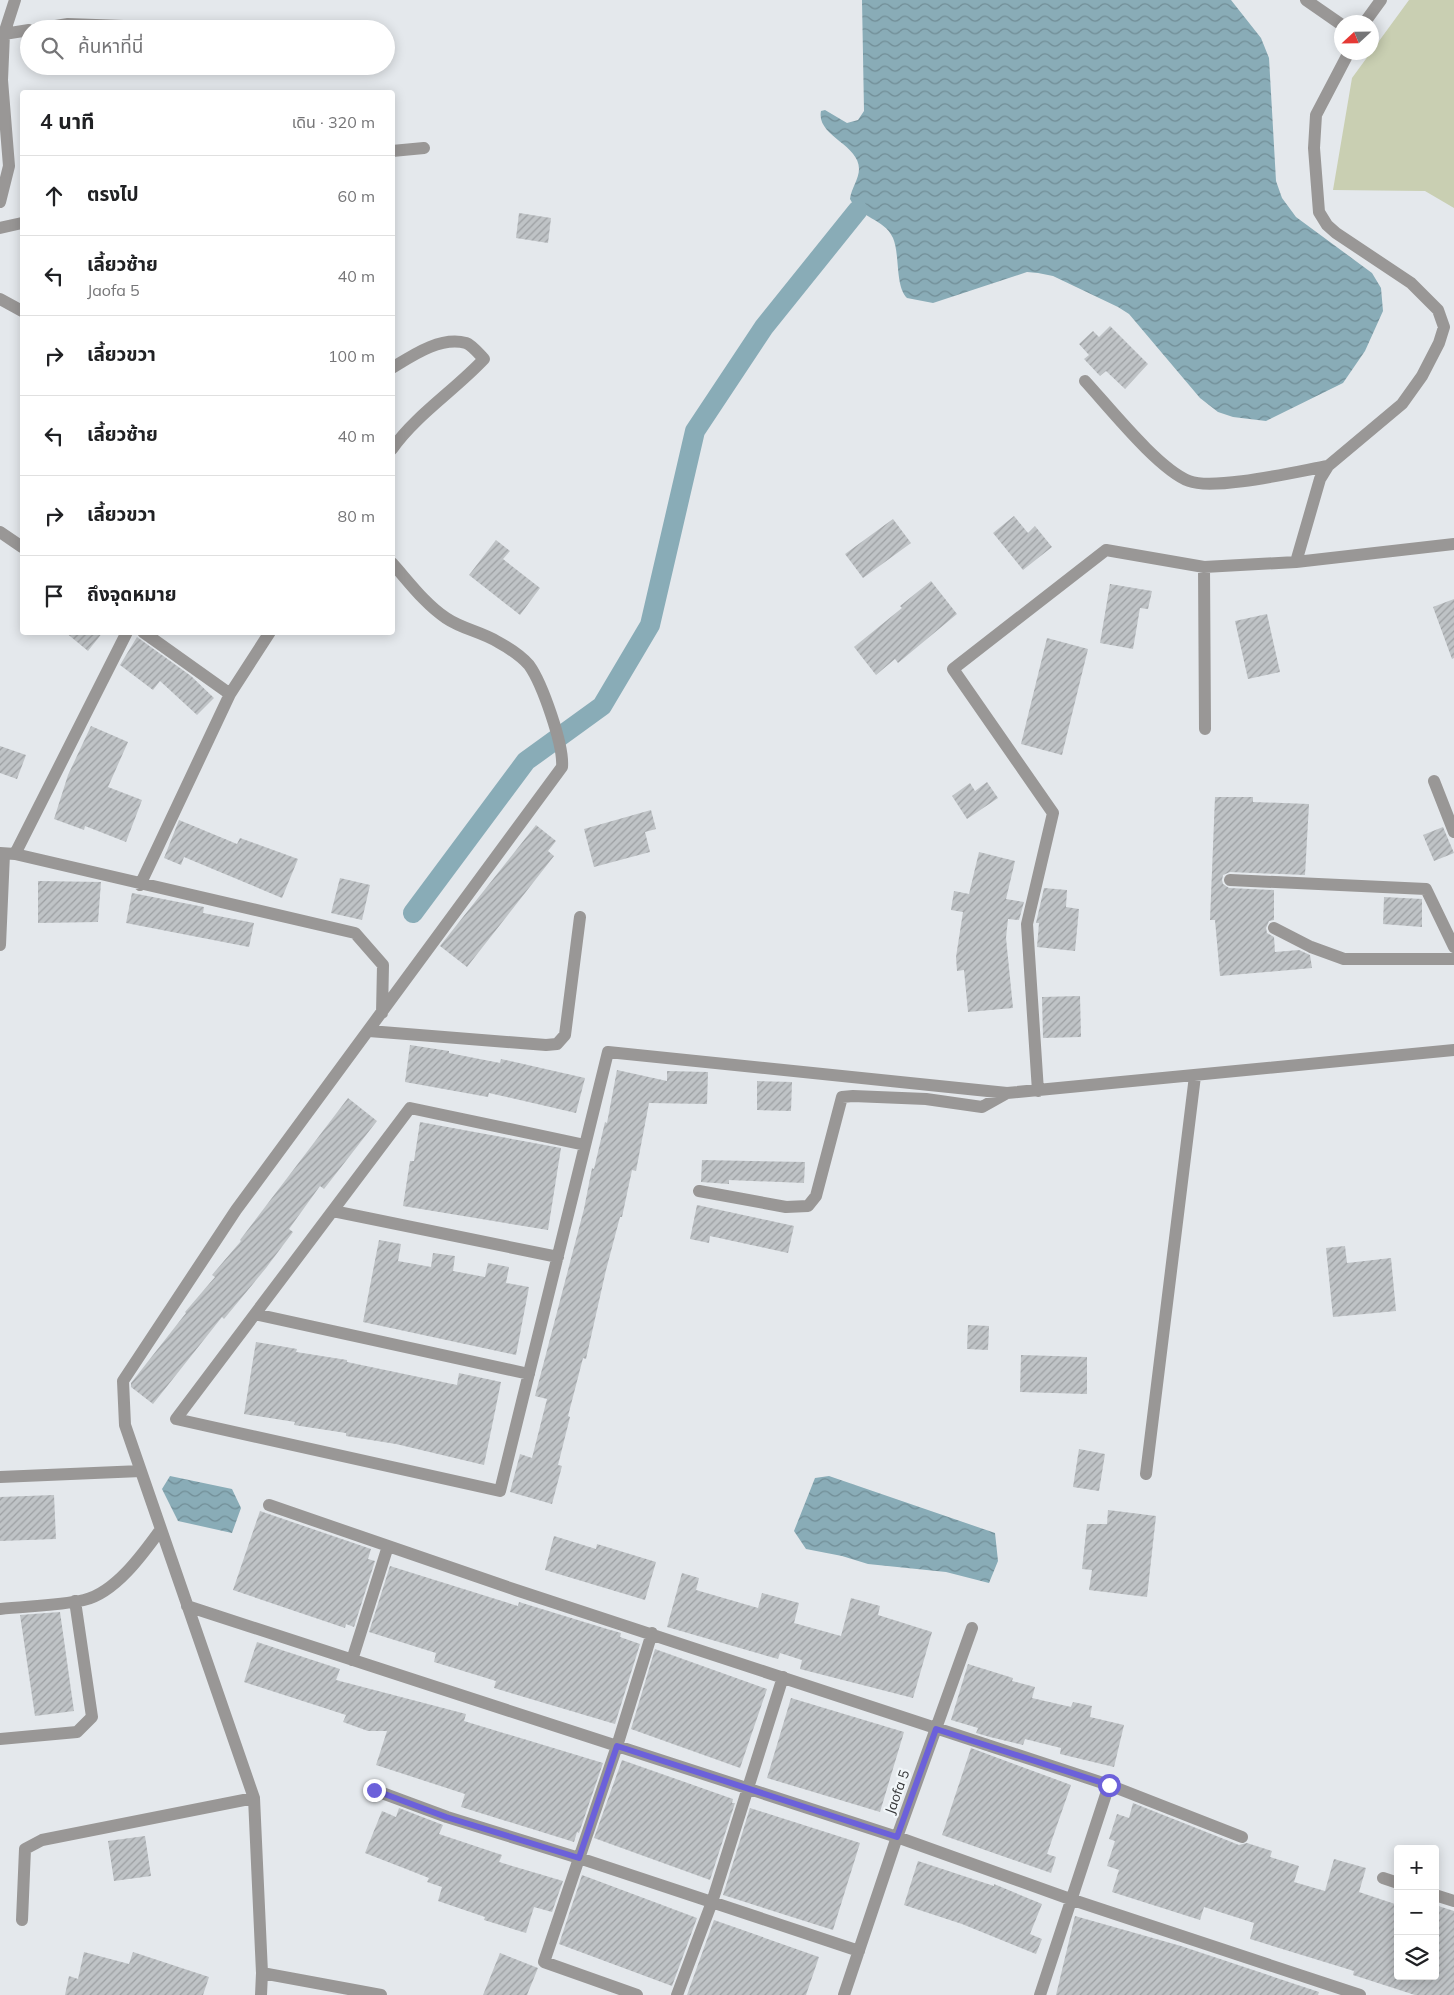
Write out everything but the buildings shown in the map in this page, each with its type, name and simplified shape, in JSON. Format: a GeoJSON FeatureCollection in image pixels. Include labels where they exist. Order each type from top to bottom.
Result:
{"type":"FeatureCollection","features":[{"type":"Feature","properties":{"kind":"street"},"geometry":{"type":"LineString","coordinates":[[0,202],[8,166],[2,80],[4,34],[15,0]]}},
{"type":"Feature","properties":{"kind":"street"},"geometry":{"type":"LineString","coordinates":[[1306,0],[1334,19]]}},
{"type":"Feature","properties":{"kind":"street"},"geometry":{"type":"LineString","coordinates":[[1370,15],[1381,0]]}},
{"type":"Feature","properties":{"kind":"street"},"geometry":{"type":"LineString","coordinates":[[4,34],[20,31]]}},
{"type":"Feature","properties":{"kind":"street"},"geometry":{"type":"LineString","coordinates":[[1296,562],[1320,479],[1328,466],[1402,404],[1422,376],[1439,343],[1444,327],[1438,310],[1411,283],[1336,233],[1327,225],[1319,212],[1314,148],[1316,115],[1345,60]]}},
{"type":"Feature","properties":{"kind":"street"},"geometry":{"type":"LineString","coordinates":[[395,151],[424,148]]}},
{"type":"Feature","properties":{"kind":"street"},"geometry":{"type":"LineString","coordinates":[[0,228],[20,223]]}},
{"type":"Feature","properties":{"kind":"street"},"geometry":{"type":"LineString","coordinates":[[0,300],[20,309]]}},
{"type":"Feature","properties":{"kind":"street"},"geometry":{"type":"LineString","coordinates":[[395,366],[418,352],[452,341],[468,344],[484,359],[401,437],[395,445]]}},
{"type":"Feature","properties":{"kind":"street"},"geometry":{"type":"LineString","coordinates":[[1085,381],[1167,469],[1190,482],[1228,483],[1328,466]]}},
{"type":"Feature","properties":{"kind":"street"},"geometry":{"type":"LineString","coordinates":[[0,532],[20,547]]}},
{"type":"Feature","properties":{"kind":"street"},"geometry":{"type":"LineString","coordinates":[[1038,1091],[1027,924],[1053,813],[954,669],[1106,550],[1204,567],[1296,562],[1454,544]]}},
{"type":"Feature","properties":{"kind":"street"},"geometry":{"type":"LineString","coordinates":[[261,1995],[262,1973],[254,1798],[126,1424],[123,1381],[236,1210],[562,767],[561,751],[547,702],[528,665],[496,640],[471,632],[446,618],[421,596],[395,566]]}},
{"type":"Feature","properties":{"kind":"street"},"geometry":{"type":"LineString","coordinates":[[1204,567],[1205,729]]}},
{"type":"Feature","properties":{"kind":"street"},"geometry":{"type":"LineString","coordinates":[[0,946],[7,854],[125,635]]}},
{"type":"Feature","properties":{"kind":"street"},"geometry":{"type":"LineString","coordinates":[[147,635],[230,694]]}},
{"type":"Feature","properties":{"kind":"street"},"geometry":{"type":"LineString","coordinates":[[140,885],[230,694],[268,635]]}},
{"type":"Feature","properties":{"kind":"street"},"geometry":{"type":"LineString","coordinates":[[1434,782],[1454,832]]}},
{"type":"Feature","properties":{"kind":"street"},"geometry":{"type":"LineString","coordinates":[[7,854],[355,934],[383,965],[382,1013]]}},
{"type":"Feature","properties":{"kind":"street"},"geometry":{"type":"LineString","coordinates":[[1230,880],[1426,888],[1454,947]]}},
{"type":"Feature","properties":{"kind":"street"},"geometry":{"type":"LineString","coordinates":[[369,1031],[546,1045],[556,1044],[566,1035],[580,917]]}},
{"type":"Feature","properties":{"kind":"street"},"geometry":{"type":"LineString","coordinates":[[1274,928],[1310,947],[1344,959],[1454,959]]}},
{"type":"Feature","properties":{"kind":"street"},"geometry":{"type":"LineString","coordinates":[[585,1145],[410,1108],[176,1419],[500,1491],[608,1052],[1006,1093],[1454,1050]]}},
{"type":"Feature","properties":{"kind":"street"},"geometry":{"type":"LineString","coordinates":[[1146,1474],[1195,1076]]}},
{"type":"Feature","properties":{"kind":"street"},"geometry":{"type":"LineString","coordinates":[[699,1191],[786,1207],[808,1206],[816,1196],[842,1097],[926,1099],[982,1107],[1006,1093]]}},
{"type":"Feature","properties":{"kind":"street"},"geometry":{"type":"LineString","coordinates":[[333,1211],[558,1257]]}},
{"type":"Feature","properties":{"kind":"street"},"geometry":{"type":"LineString","coordinates":[[255,1314],[528,1374]]}},
{"type":"Feature","properties":{"kind":"street"},"geometry":{"type":"LineString","coordinates":[[0,1477],[142,1471]]}},
{"type":"Feature","properties":{"kind":"street"},"geometry":{"type":"LineString","coordinates":[[269,1505],[936,1729],[1109,1785],[1242,1837]]}},
{"type":"Feature","properties":{"kind":"street"},"geometry":{"type":"LineString","coordinates":[[0,1609],[85,1600],[114,1584],[137,1563],[161,1529]]}},
{"type":"Feature","properties":{"kind":"street"},"geometry":{"type":"LineString","coordinates":[[352,1660],[388,1546]]}},
{"type":"Feature","properties":{"kind":"street"},"geometry":{"type":"LineString","coordinates":[[0,1739],[77,1732],[92,1717],[75,1601]]}},
{"type":"Feature","properties":{"kind":"street"},"geometry":{"type":"LineString","coordinates":[[187,1606],[897,1837],[1070,1899],[1360,1995]]}},
{"type":"Feature","properties":{"kind":"street","name":"Jaofa 5"},"geometry":{"type":"LineString","coordinates":[[844,1995],[897,1837],[972,1628]]}},
{"type":"Feature","properties":{"kind":"street"},"geometry":{"type":"LineString","coordinates":[[637,1995],[544,1962],[617,1746],[652,1634]]}},
{"type":"Feature","properties":{"kind":"street"},"geometry":{"type":"LineString","coordinates":[[677,1995],[712,1902],[783,1677]]}},
{"type":"Feature","properties":{"kind":"street"},"geometry":{"type":"LineString","coordinates":[[1040,1995],[1109,1785]]}},
{"type":"Feature","properties":{"kind":"street"},"geometry":{"type":"LineString","coordinates":[[374,1790],[446,1817],[579,1858],[859,1951]]}},
{"type":"Feature","properties":{"kind":"street"},"geometry":{"type":"LineString","coordinates":[[22,1920],[25,1849],[42,1840],[254,1798]]}},
{"type":"Feature","properties":{"kind":"street"},"geometry":{"type":"LineString","coordinates":[[1383,1878],[1394,1882]]}},
{"type":"Feature","properties":{"kind":"street"},"geometry":{"type":"LineString","coordinates":[[1439,1896],[1454,1900]]}},
{"type":"Feature","properties":{"kind":"street"},"geometry":{"type":"LineString","coordinates":[[262,1973],[381,1995]]}},
{"type":"Feature","properties":{"kind":"green space"},"geometry":{"type":"Polygon","coordinates":[[[1409,0],[1454,0],[1454,208],[1425,191],[1333,190],[1352,78],[1365,60],[1379,60],[1379,41],[1409,0]]]}},
{"type":"Feature","properties":{"kind":"water"},"geometry":{"type":"Polygon","coordinates":[[[862,0],[1231,0],[1261,38],[1269,58],[1276,181],[1282,198],[1296,217],[1372,273],[1381,288],[1383,311],[1365,351],[1343,383],[1266,421],[1233,417],[1218,412],[1200,398],[1129,314],[1053,276],[1027,272],[933,303],[907,298],[901,286],[895,245],[889,231],[859,210],[850,199],[859,173],[857,160],[846,146],[831,134],[821,120],[821,111],[825,110],[847,123],[858,120],[864,111],[862,0]]]}},
{"type":"Feature","properties":{"kind":"water"},"geometry":{"type":"Polygon","coordinates":[[[170,1476],[232,1489],[241,1508],[232,1533],[178,1521],[162,1489],[170,1476]]]}},
{"type":"Feature","properties":{"kind":"water"},"geometry":{"type":"Polygon","coordinates":[[[829,1476],[995,1533],[998,1561],[989,1583],[946,1572],[868,1564],[842,1556],[806,1549],[794,1531],[815,1478],[829,1476]]]}},
{"type":"Feature","properties":{"kind":"waterway"},"geometry":{"type":"LineString","coordinates":[[413,913],[526,761],[602,706],[650,625],[695,431],[764,327],[858,210]]}},
{"type":"Feature","properties":{"kind":"route"},"geometry":{"type":"LineString","coordinates":[[374,1790],[446,1817],[579,1858],[617,1746],[897,1837],[936,1729],[1109,1785]]}}]}
